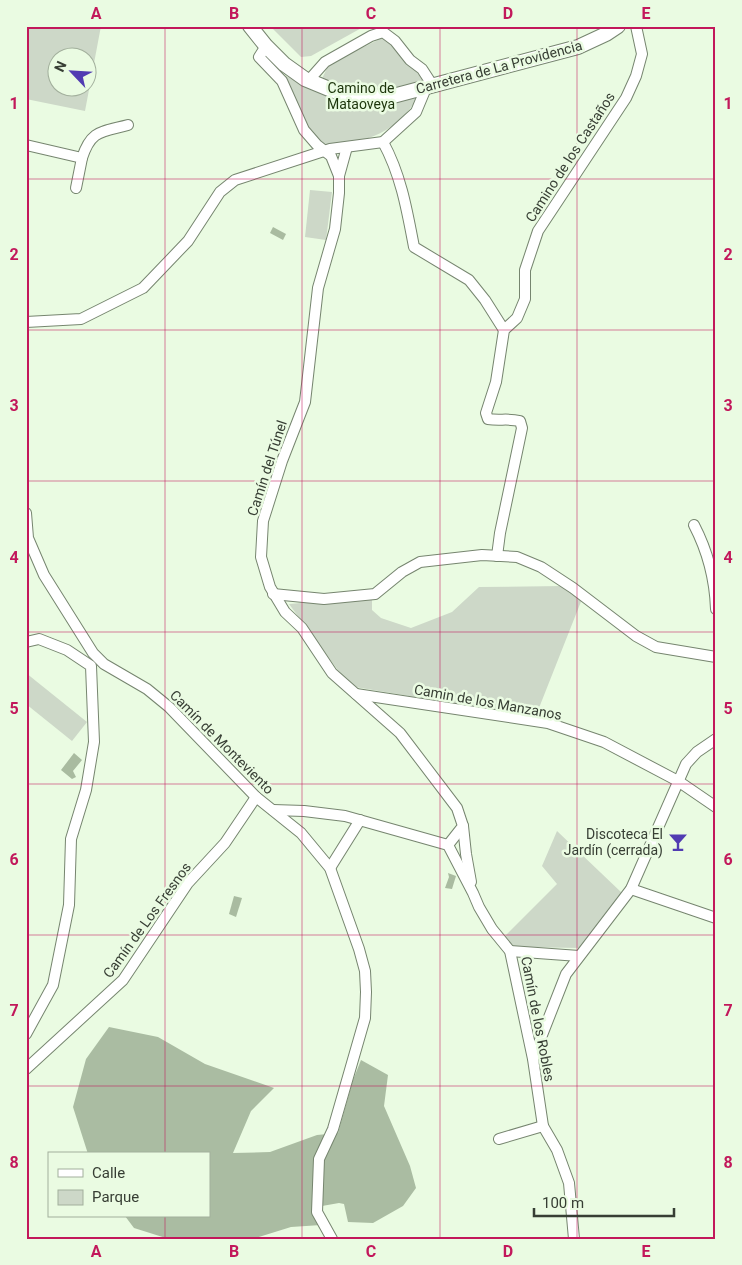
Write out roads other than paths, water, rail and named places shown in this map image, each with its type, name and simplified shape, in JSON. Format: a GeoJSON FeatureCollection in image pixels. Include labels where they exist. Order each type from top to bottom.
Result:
{"type":"FeatureCollection","features":[{"type":"Feature","properties":{"kind":"street","name":"Carretera de La Providencia"},"geometry":{"type":"LineString","coordinates":[[250,26],[284,64],[309,80],[334,91],[360,97],[393,96],[578,47],[606,34],[618,26]]}},
{"type":"Feature","properties":{"kind":"street","name":"Camino de los Castaños"},"geometry":{"type":"LineString","coordinates":[[504,330],[517,318],[525,299],[525,270],[538,231],[626,98],[636,76],[642,54],[636,26]]}},
{"type":"Feature","properties":{"kind":"street"},"geometry":{"type":"LineString","coordinates":[[26,322],[81,319],[143,288],[188,241],[220,192],[235,180],[326,151],[384,142],[416,112],[430,87],[422,69],[410,60],[399,45],[383,32],[371,36],[325,62],[309,80]]}},
{"type":"Feature","properties":{"kind":"street"},"geometry":{"type":"LineString","coordinates":[[266,46],[259,57],[282,81],[304,130],[317,145],[331,156],[339,176]]}},
{"type":"Feature","properties":{"kind":"street"},"geometry":{"type":"LineString","coordinates":[[76,188],[87,143],[96,135],[128,125]]}},
{"type":"Feature","properties":{"kind":"street"},"geometry":{"type":"LineString","coordinates":[[384,142],[404,194],[414,247],[469,280],[485,300],[504,330],[496,382],[486,413],[488,419],[508,418],[520,421],[522,428],[500,533],[498,556]]}},
{"type":"Feature","properties":{"kind":"street"},"geometry":{"type":"LineString","coordinates":[[26,145],[82,158]]}},
{"type":"Feature","properties":{"kind":"street"},"geometry":{"type":"LineString","coordinates":[[339,176],[347,147]]}},
{"type":"Feature","properties":{"kind":"street","name":"Camín del Túnel"},"geometry":{"type":"LineString","coordinates":[[339,176],[335,229],[318,288],[305,402],[282,461],[263,521],[261,557],[273,594],[285,612],[302,628],[332,672],[400,733],[457,808],[463,826],[473,893]]}},
{"type":"Feature","properties":{"kind":"street","name":"Camín de Monteviento"},"geometry":{"type":"LineString","coordinates":[[26,513],[27,540],[44,576],[93,654],[104,664],[148,689],[169,707],[256,797],[301,833],[330,868],[359,949],[365,971],[366,992],[366,1018],[333,1129],[319,1159],[318,1212],[332,1239]]}},
{"type":"Feature","properties":{"kind":"street"},"geometry":{"type":"LineString","coordinates":[[694,525],[703,543],[715,594],[716,609]]}},
{"type":"Feature","properties":{"kind":"street"},"geometry":{"type":"LineString","coordinates":[[273,594],[324,598],[375,594],[402,572],[420,562],[482,555],[517,557],[541,568],[573,588],[636,636],[656,647],[716,657]]}},
{"type":"Feature","properties":{"kind":"street"},"geometry":{"type":"LineString","coordinates":[[26,642],[39,639],[67,650],[91,666],[94,742],[86,790],[70,840],[69,905],[53,985],[26,1034]]}},
{"type":"Feature","properties":{"kind":"street","name":"Camin de los Manzanos"},"geometry":{"type":"LineString","coordinates":[[355,694],[548,723],[604,742],[678,782],[716,808]]}},
{"type":"Feature","properties":{"kind":"street"},"geometry":{"type":"LineString","coordinates":[[533,1059],[566,974],[631,889],[686,764],[697,752],[716,739]]}},
{"type":"Feature","properties":{"kind":"street","name":"Camín de Los Fresnos"},"geometry":{"type":"LineString","coordinates":[[26,1069],[123,980],[188,883],[224,843],[256,797]]}},
{"type":"Feature","properties":{"kind":"street"},"geometry":{"type":"LineString","coordinates":[[273,810],[304,811],[344,816],[448,845],[463,826]]}},
{"type":"Feature","properties":{"kind":"street"},"geometry":{"type":"LineString","coordinates":[[330,868],[360,820]]}},
{"type":"Feature","properties":{"kind":"street","name":"Camín de los Robles"},"geometry":{"type":"LineString","coordinates":[[448,845],[473,893],[478,907],[492,929],[510,951],[533,1059],[544,1126],[557,1150],[569,1183],[574,1239]]}},
{"type":"Feature","properties":{"kind":"street"},"geometry":{"type":"LineString","coordinates":[[631,889],[716,918]]}},
{"type":"Feature","properties":{"kind":"street"},"geometry":{"type":"LineString","coordinates":[[510,951],[579,956]]}},
{"type":"Feature","properties":{"kind":"street"},"geometry":{"type":"LineString","coordinates":[[499,1139],[544,1126]]}},
{"type":"Feature","properties":{"kind":"place","name":"Discoteca El Jardín (cerrada)"},"geometry":{"type":"Point","coordinates":[678,842]}},
{"type":"Feature","properties":{"kind":"park label","name":"Camino de Mataoveya"},"geometry":{"type":"Point","coordinates":[361,96]}}]}
